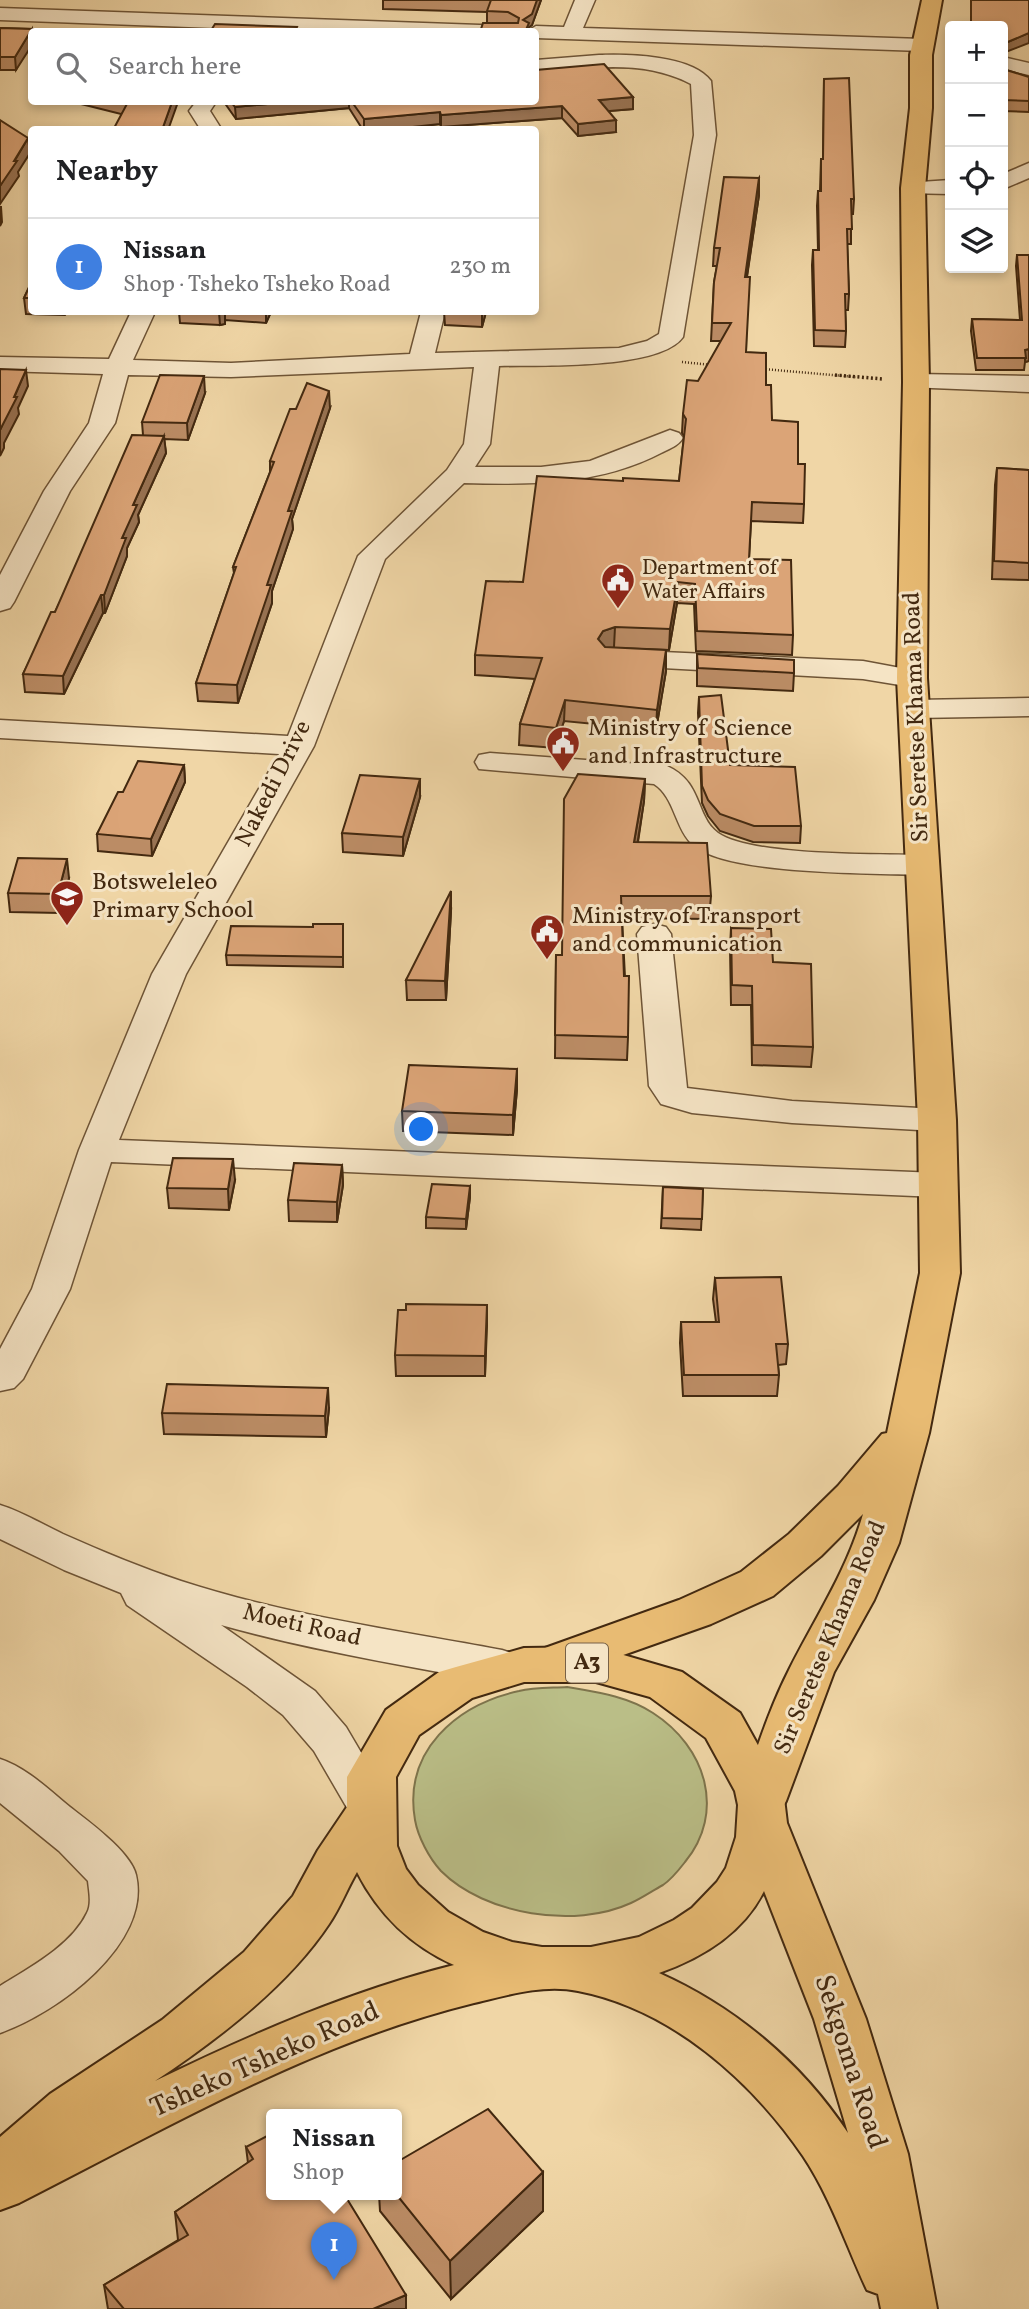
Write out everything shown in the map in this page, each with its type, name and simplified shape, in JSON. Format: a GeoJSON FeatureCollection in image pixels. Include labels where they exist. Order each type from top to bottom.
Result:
{"type":"FeatureCollection","features":[{"type":"Feature","properties":{"kind":"main road","name":"Sir Seretse Khama Road"},"geometry":{"type":"LineString","coordinates":[[763,1812],[811,1672],[851,1600],[877,1543],[908,1433],[940,1273],[937,1120],[912,678],[916,382],[913,188],[932,0]]}},
{"type":"Feature","properties":{"kind":"main road","name":"Sir Seretse Khama Road"},"geometry":{"type":"LineString","coordinates":[[561,1661],[695,1612],[757,1584],[805,1545],[854,1497],[908,1433]]}},
{"type":"Feature","properties":{"kind":"main road","name":"A3"},"geometry":{"type":"LineString","coordinates":[[561,1661],[609,1664],[654,1678],[695,1700],[727,1728],[751,1763],[763,1812],[752,1868],[724,1908],[682,1941],[629,1962],[556,1969],[487,1957],[438,1933],[400,1900],[394,1891],[376,1862],[366,1810],[375,1764],[395,1732],[424,1704],[461,1682],[502,1667],[561,1661]]}},
{"type":"Feature","properties":{"kind":"main road","name":"Tsheko Tsheko Road"},"geometry":{"type":"LineString","coordinates":[[0,2171],[69,2110],[181,2036],[262,1967],[312,1910],[366,1810]]}},
{"type":"Feature","properties":{"kind":"main road","name":"Sekgoma Road"},"geometry":{"type":"LineString","coordinates":[[763,1812],[840,2019],[881,2154],[906,2309]]}},
{"type":"Feature","properties":{"kind":"main road","name":"Sekgoma Road"},"geometry":{"type":"LineString","coordinates":[[556,1969],[629,1982],[689,2011],[748,2056],[794,2104],[841,2170],[906,2309]]}},
{"type":"Feature","properties":{"kind":"main road","name":"Tsheko Tsheko Road"},"geometry":{"type":"LineString","coordinates":[[0,2186],[217,2077],[318,2031],[391,2003],[556,1969]]}},
{"type":"Feature","properties":{"kind":"street"},"geometry":{"type":"LineString","coordinates":[[571,33],[585,0]]}},
{"type":"Feature","properties":{"kind":"street"},"geometry":{"type":"LineString","coordinates":[[0,14],[375,28]]}},
{"type":"Feature","properties":{"kind":"street"},"geometry":{"type":"LineString","coordinates":[[539,32],[928,52]]}},
{"type":"Feature","properties":{"kind":"street"},"geometry":{"type":"LineString","coordinates":[[0,363],[231,370],[619,355],[656,346],[671,337],[705,135],[701,81],[685,71],[659,63],[623,61],[539,66]]}},
{"type":"Feature","properties":{"kind":"street"},"geometry":{"type":"LineString","coordinates":[[1008,64],[1029,69]]}},
{"type":"Feature","properties":{"kind":"street"},"geometry":{"type":"LineString","coordinates":[[204,105],[199,111],[209,126]]}},
{"type":"Feature","properties":{"kind":"street"},"geometry":{"type":"LineString","coordinates":[[1008,180],[1029,170]]}},
{"type":"Feature","properties":{"kind":"street"},"geometry":{"type":"LineString","coordinates":[[913,188],[945,187]]}},
{"type":"Feature","properties":{"kind":"street"},"geometry":{"type":"LineString","coordinates":[[0,602],[57,491],[102,423],[117,368],[142,315]]}},
{"type":"Feature","properties":{"kind":"street"},"geometry":{"type":"LineString","coordinates":[[421,361],[432,315]]}},
{"type":"Feature","properties":{"kind":"street","name":"Nakedi Drive"},"geometry":{"type":"LineString","coordinates":[[0,1378],[15,1359],[51,1289],[97,1150],[169,974],[299,746],[372,556],[457,475],[477,443],[488,358]]}},
{"type":"Feature","properties":{"kind":"street"},"geometry":{"type":"LineString","coordinates":[[916,382],[1029,384]]}},
{"type":"Feature","properties":{"kind":"street"},"geometry":{"type":"LineString","coordinates":[[457,475],[568,475],[643,454],[670,438]]}},
{"type":"Feature","properties":{"kind":"street"},"geometry":{"type":"LineString","coordinates":[[615,659],[863,670],[912,678]]}},
{"type":"Feature","properties":{"kind":"street"},"geometry":{"type":"LineString","coordinates":[[915,709],[1029,707]]}},
{"type":"Feature","properties":{"kind":"street"},"geometry":{"type":"LineString","coordinates":[[0,729],[299,746]]}},
{"type":"Feature","properties":{"kind":"street"},"geometry":{"type":"LineString","coordinates":[[490,762],[656,773],[671,781],[708,842],[724,848],[779,859],[921,865]]}},
{"type":"Feature","properties":{"kind":"street"},"geometry":{"type":"LineString","coordinates":[[654,934],[667,1086],[674,1096],[692,1102],[792,1112],[937,1120]]}},
{"type":"Feature","properties":{"kind":"street"},"geometry":{"type":"LineString","coordinates":[[97,1150],[938,1185]]}},
{"type":"Feature","properties":{"kind":"street","name":"Moeti Road"},"geometry":{"type":"LineString","coordinates":[[0,1520],[40,1543],[106,1570],[279,1624],[502,1667]]}},
{"type":"Feature","properties":{"kind":"street","name":"Moeti Road"},"geometry":{"type":"LineString","coordinates":[[106,1570],[299,1703],[330,1739],[366,1810]]}},
{"type":"Feature","properties":{"kind":"street"},"geometry":{"type":"LineString","coordinates":[[0,1777],[76,1838],[112,1874],[113,1911],[93,1945],[30,1993],[0,2012]]}},
{"type":"Feature","properties":{"kind":"path"},"geometry":{"type":"LineString","coordinates":[[619,355],[721,366]]}},
{"type":"Feature","properties":{"kind":"path"},"geometry":{"type":"LineString","coordinates":[[758,368],[916,382]]}},
{"type":"Feature","properties":{"kind":"green space"},"geometry":{"type":"Polygon","coordinates":[[[567,1687],[633,1702],[671,1727],[697,1762],[707,1802],[705,1822],[698,1843],[666,1883],[635,1901],[609,1911],[558,1916],[506,1907],[481,1898],[441,1871],[428,1854],[419,1833],[413,1795],[417,1773],[426,1753],[439,1735],[455,1720],[474,1707],[496,1698],[537,1688],[567,1687]]]}},
{"type":"Feature","properties":{"kind":"building"},"geometry":{"type":"Polygon","coordinates":[[[491,0],[537,0],[532,14],[523,20],[529,23],[527,28],[481,28],[483,23],[518,23],[519,18],[508,12],[487,11],[491,0]]]}},
{"type":"Feature","properties":{"kind":"building"},"geometry":{"type":"Polygon","coordinates":[[[971,0],[1029,0],[1029,33],[1008,42],[1008,21],[971,21],[971,0]]]}},
{"type":"Feature","properties":{"kind":"building"},"geometry":{"type":"Polygon","coordinates":[[[215,24],[297,27],[297,28],[212,28],[215,24]]]}},
{"type":"Feature","properties":{"kind":"building"},"geometry":{"type":"Polygon","coordinates":[[[0,28],[28,29],[28,36],[15,57],[0,57],[0,28]]]}},
{"type":"Feature","properties":{"kind":"building"},"geometry":{"type":"Polygon","coordinates":[[[604,64],[633,97],[599,100],[616,120],[578,124],[562,106],[364,119],[354,105],[539,105],[539,70],[604,64]]]}},
{"type":"Feature","properties":{"kind":"building"},"geometry":{"type":"Polygon","coordinates":[[[1008,71],[1029,77],[1029,101],[1008,100],[1008,71]]]}},
{"type":"Feature","properties":{"kind":"building"},"geometry":{"type":"Polygon","coordinates":[[[849,78],[854,199],[851,199],[852,229],[847,229],[849,294],[845,294],[846,331],[815,330],[813,250],[819,250],[818,191],[821,191],[823,159],[824,79],[849,78]]]}},
{"type":"Feature","properties":{"kind":"building"},"geometry":{"type":"Polygon","coordinates":[[[126,105],[171,105],[163,126],[115,126],[126,105]]]}},
{"type":"Feature","properties":{"kind":"building"},"geometry":{"type":"Polygon","coordinates":[[[0,120],[28,138],[0,186],[0,120]]]}},
{"type":"Feature","properties":{"kind":"building"},"geometry":{"type":"Polygon","coordinates":[[[724,177],[759,178],[745,277],[750,277],[746,352],[766,353],[766,385],[771,385],[772,420],[798,422],[798,464],[805,464],[804,504],[752,502],[749,559],[791,560],[793,635],[697,631],[695,584],[678,582],[670,629],[615,627],[603,631],[598,639],[605,647],[666,650],[657,710],[565,700],[556,728],[520,724],[542,658],[475,655],[486,581],[523,582],[537,476],[679,481],[687,380],[698,381],[731,323],[712,323],[714,282],[720,248],[714,248],[724,177]]]}},
{"type":"Feature","properties":{"kind":"building"},"geometry":{"type":"Polygon","coordinates":[[[1017,255],[1029,255],[1029,349],[1025,350],[1026,358],[977,358],[972,319],[1022,320],[1017,255]]]}},
{"type":"Feature","properties":{"kind":"building"},"geometry":{"type":"Polygon","coordinates":[[[0,369],[26,370],[14,397],[17,397],[0,430],[0,369]]]}},
{"type":"Feature","properties":{"kind":"building"},"geometry":{"type":"Polygon","coordinates":[[[160,375],[204,376],[187,423],[142,422],[160,375]]]}},
{"type":"Feature","properties":{"kind":"building"},"geometry":{"type":"Polygon","coordinates":[[[307,383],[329,391],[288,511],[292,511],[267,585],[271,585],[237,685],[196,683],[236,567],[233,567],[274,462],[270,461],[290,409],[296,409],[307,383]]]}},
{"type":"Feature","properties":{"kind":"building"},"geometry":{"type":"Polygon","coordinates":[[[132,435],[164,436],[133,505],[137,505],[122,538],[126,538],[104,595],[101,595],[63,676],[23,674],[51,612],[55,612],[132,435]]]}},
{"type":"Feature","properties":{"kind":"building"},"geometry":{"type":"Polygon","coordinates":[[[997,468],[1029,470],[1029,563],[994,561],[997,468]]]}},
{"type":"Feature","properties":{"kind":"building"},"geometry":{"type":"Polygon","coordinates":[[[697,654],[794,660],[794,673],[698,668],[697,654]]]}},
{"type":"Feature","properties":{"kind":"building"},"geometry":{"type":"Polygon","coordinates":[[[721,695],[730,765],[795,767],[801,826],[754,826],[720,814],[708,800],[702,786],[699,697],[721,695]]]}},
{"type":"Feature","properties":{"kind":"building"},"geometry":{"type":"Polygon","coordinates":[[[138,761],[184,765],[151,839],[97,834],[118,792],[123,792],[138,761]]]}},
{"type":"Feature","properties":{"kind":"building"},"geometry":{"type":"Polygon","coordinates":[[[578,774],[645,779],[634,842],[707,843],[711,896],[621,896],[624,976],[629,976],[628,1037],[555,1035],[556,955],[562,955],[564,799],[578,774]]]}},
{"type":"Feature","properties":{"kind":"building"},"geometry":{"type":"Polygon","coordinates":[[[360,775],[420,779],[403,837],[342,833],[360,775]]]}},
{"type":"Feature","properties":{"kind":"building"},"geometry":{"type":"Polygon","coordinates":[[[18,858],[67,859],[58,894],[8,893],[18,858]]]}},
{"type":"Feature","properties":{"kind":"building"},"geometry":{"type":"Polygon","coordinates":[[[451,891],[445,981],[406,980],[451,891]]]}},
{"type":"Feature","properties":{"kind":"building"},"geometry":{"type":"Polygon","coordinates":[[[313,924],[343,924],[343,957],[226,955],[231,926],[313,927],[313,924]]]}},
{"type":"Feature","properties":{"kind":"building"},"geometry":{"type":"Polygon","coordinates":[[[731,928],[771,929],[773,962],[811,964],[813,1047],[753,1045],[752,986],[732,985],[731,928]]]}},
{"type":"Feature","properties":{"kind":"building"},"geometry":{"type":"Polygon","coordinates":[[[409,1065],[517,1069],[513,1115],[402,1111],[409,1065]]]}},
{"type":"Feature","properties":{"kind":"building"},"geometry":{"type":"Polygon","coordinates":[[[173,1158],[233,1159],[228,1189],[167,1188],[173,1158]]]}},
{"type":"Feature","properties":{"kind":"building"},"geometry":{"type":"Polygon","coordinates":[[[294,1163],[342,1165],[337,1202],[288,1200],[294,1163]]]}},
{"type":"Feature","properties":{"kind":"building"},"geometry":{"type":"Polygon","coordinates":[[[432,1184],[470,1186],[466,1219],[426,1217],[432,1184]]]}},
{"type":"Feature","properties":{"kind":"building"},"geometry":{"type":"Polygon","coordinates":[[[663,1187],[703,1189],[702,1219],[662,1218],[663,1187]]]}},
{"type":"Feature","properties":{"kind":"building"},"geometry":{"type":"Polygon","coordinates":[[[781,1277],[788,1344],[776,1344],[779,1375],[684,1375],[681,1322],[719,1322],[715,1278],[781,1277]]]}},
{"type":"Feature","properties":{"kind":"building"},"geometry":{"type":"Polygon","coordinates":[[[406,1304],[487,1305],[485,1356],[395,1355],[398,1310],[406,1310],[406,1304]]]}},
{"type":"Feature","properties":{"kind":"building"},"geometry":{"type":"Polygon","coordinates":[[[167,1384],[328,1388],[325,1416],[162,1413],[167,1384]]]}},
{"type":"Feature","properties":{"kind":"building"},"geometry":{"type":"Polygon","coordinates":[[[488,2109],[543,2172],[450,2261],[401,2200],[402,2159],[488,2109]]]}},
{"type":"Feature","properties":{"kind":"building"},"geometry":{"type":"Polygon","coordinates":[[[266,2137],[266,2200],[348,2200],[406,2295],[373,2309],[124,2309],[104,2285],[188,2235],[175,2212],[253,2159],[246,2147],[266,2137]]]}},
{"type":"Feature","properties":{"kind":"place","name":"Department of Water Affairs"},"geometry":{"type":"Point","coordinates":[618,610]}},
{"type":"Feature","properties":{"kind":"place","name":"Ministry of Science and Infrastructure"},"geometry":{"type":"Point","coordinates":[563,773]}},
{"type":"Feature","properties":{"kind":"place","name":"Botsweleleo Primary School"},"geometry":{"type":"Point","coordinates":[67,927]}},
{"type":"Feature","properties":{"kind":"place","name":"Ministry of Transport and communication"},"geometry":{"type":"Point","coordinates":[547,961]}},
{"type":"Feature","properties":{"kind":"place","name":"Nissan"},"geometry":{"type":"Point","coordinates":[334,2280]}}]}
